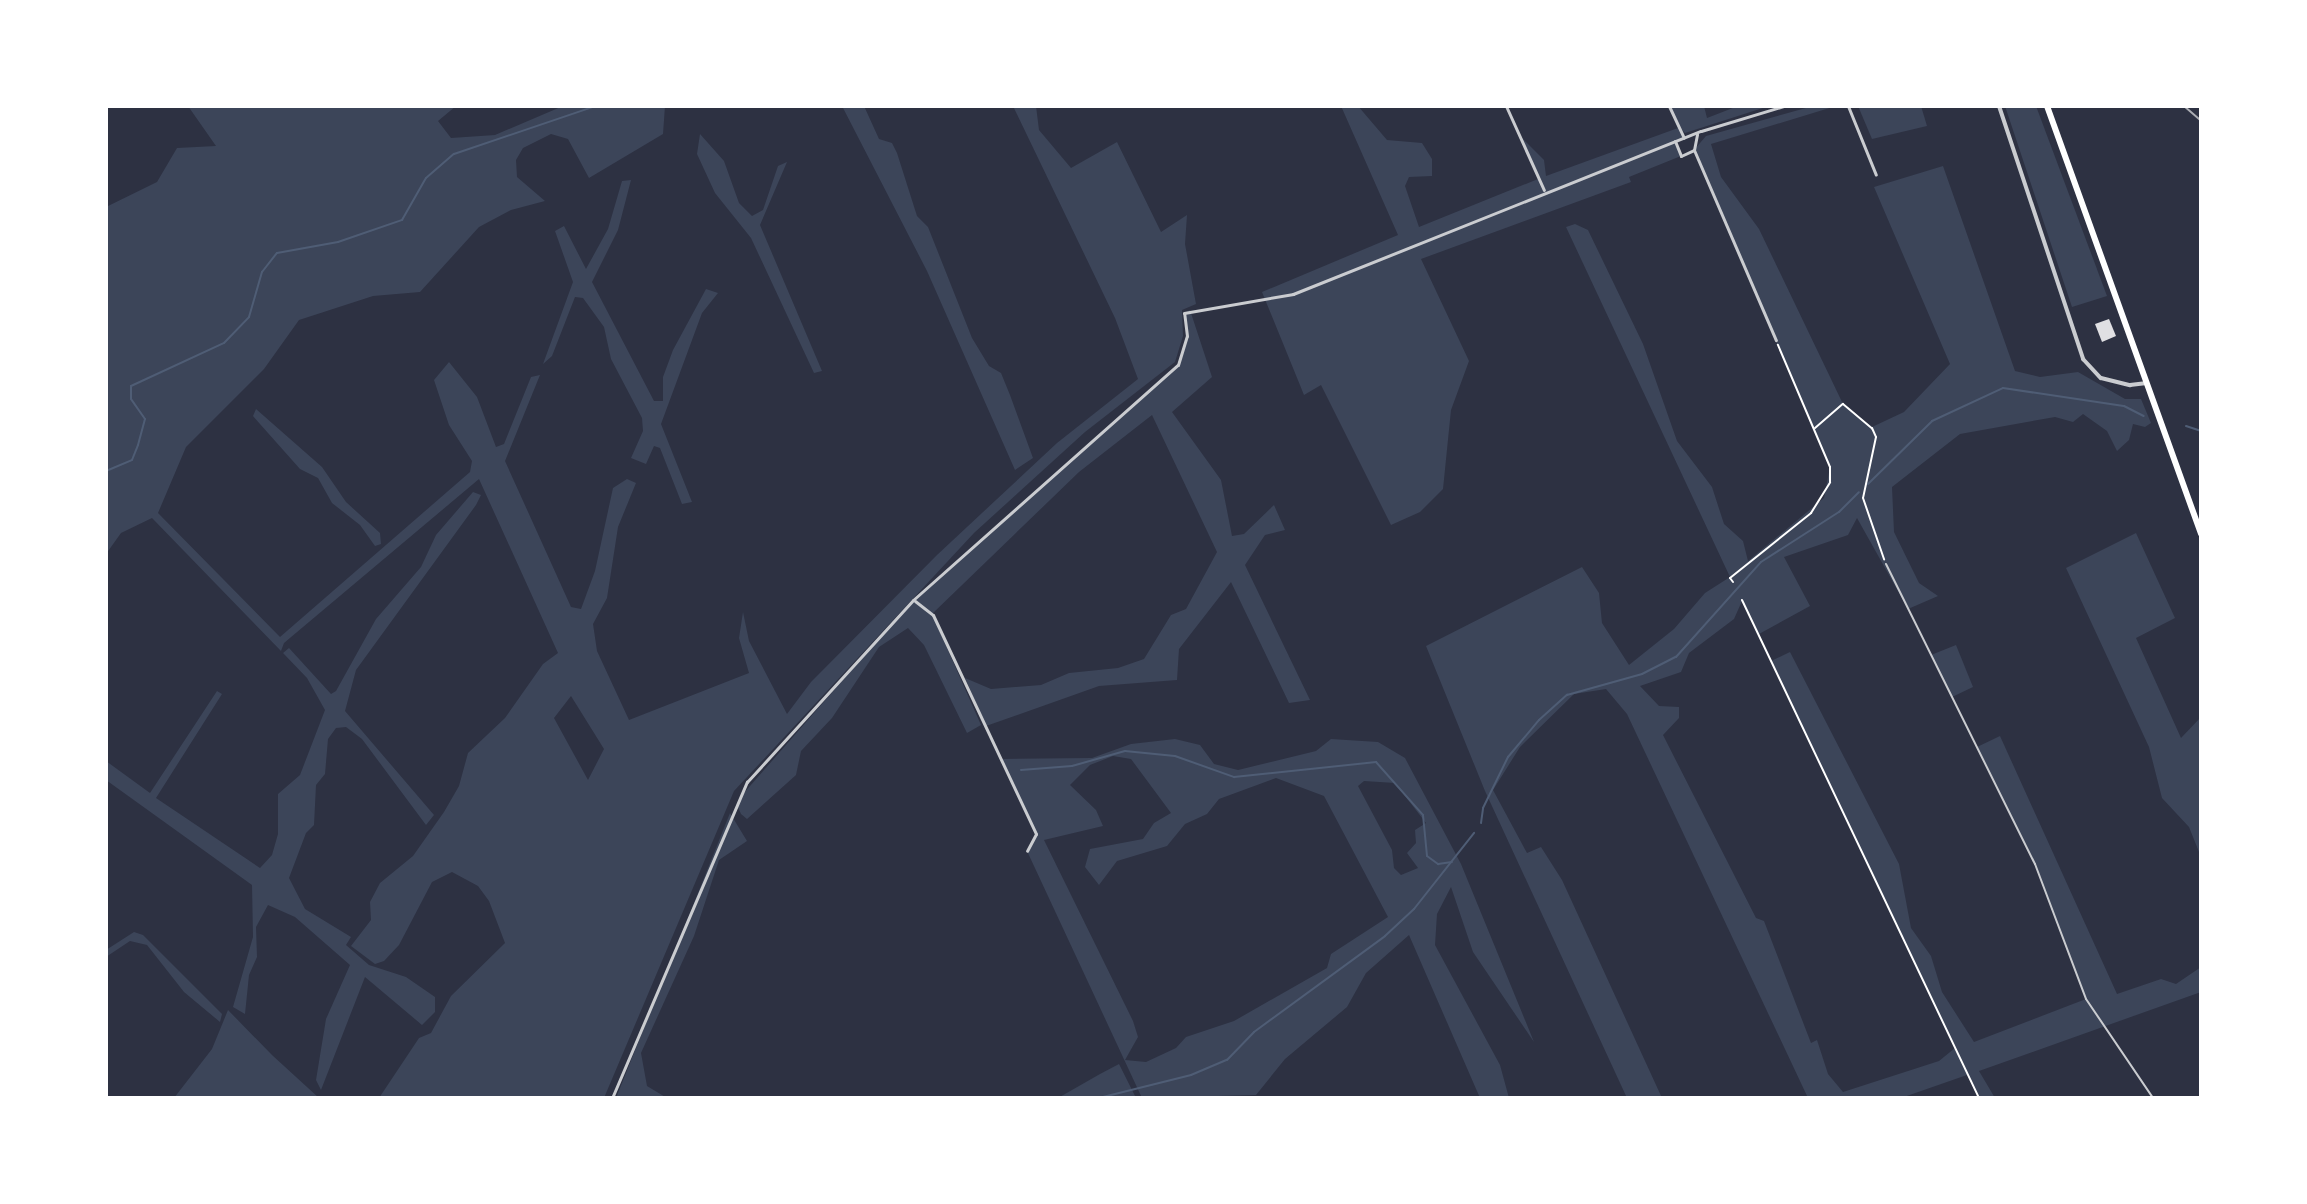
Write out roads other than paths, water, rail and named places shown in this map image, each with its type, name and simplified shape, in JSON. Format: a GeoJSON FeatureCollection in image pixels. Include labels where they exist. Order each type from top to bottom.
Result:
{"type":"FeatureCollection","features":[{"type":"Feature","properties":{"kind":"highway"},"geometry":{"type":"LineString","coordinates":[[2050,106],[2201,534]]}},
{"type":"Feature","properties":{"kind":"street"},"geometry":{"type":"LineString","coordinates":[[1506,106],[1544,191]]}},
{"type":"Feature","properties":{"kind":"street"},"geometry":{"type":"LineString","coordinates":[[1669,106],[1684,138]]}},
{"type":"Feature","properties":{"kind":"street"},"geometry":{"type":"LineString","coordinates":[[612,1098],[739,793],[913,600],[1178,365],[1187,336],[1184,313],[1278,293],[1293,294],[1544,191],[1698,132],[1784,106]]}},
{"type":"Feature","properties":{"kind":"street"},"geometry":{"type":"LineString","coordinates":[[1848,106],[1876,175]]}},
{"type":"Feature","properties":{"kind":"street"},"geometry":{"type":"LineString","coordinates":[[1999,106],[2083,359],[2101,378],[2130,385],[2150,383]]}},
{"type":"Feature","properties":{"kind":"street"},"geometry":{"type":"LineString","coordinates":[[1698,132],[1694,150],[1776,340]]}},
{"type":"Feature","properties":{"kind":"street"},"geometry":{"type":"LineString","coordinates":[[1675,141],[1681,156],[1694,150]]}},
{"type":"Feature","properties":{"kind":"street"},"geometry":{"type":"LineString","coordinates":[[913,600],[933,615],[1036,834],[1027,851]]}},
{"type":"Feature","properties":{"kind":"lane"},"geometry":{"type":"LineString","coordinates":[[1886,564],[2035,864],[2086,999],[2153,1098]]}},
{"type":"Feature","properties":{"kind":"waterway"},"geometry":{"type":"LineString","coordinates":[[106,471],[132,460],[138,445],[145,419],[131,399],[131,386],[224,343],[249,317],[262,272],[277,253],[338,242],[402,220],[426,178],[454,154],[596,106]]}},
{"type":"Feature","properties":{"kind":"waterway"},"geometry":{"type":"LineString","coordinates":[[1868,484],[1932,421],[2003,388],[2124,406],[2144,416]]}},
{"type":"Feature","properties":{"kind":"waterway"},"geometry":{"type":"LineString","coordinates":[[2186,426],[2201,431]]}},
{"type":"Feature","properties":{"kind":"waterway"},"geometry":{"type":"LineString","coordinates":[[1481,823],[1483,808],[1508,757],[1539,720],[1567,695],[1642,674],[1676,657],[1761,562],[1839,512],[1859,492]]}},
{"type":"Feature","properties":{"kind":"waterway"},"geometry":{"type":"LineString","coordinates":[[1021,770],[1072,766],[1125,751],[1175,756],[1234,777],[1376,762],[1423,815],[1427,856],[1438,864],[1452,862]]}},
{"type":"Feature","properties":{"kind":"waterway"},"geometry":{"type":"LineString","coordinates":[[1099,1098],[1191,1075],[1227,1060],[1254,1032],[1385,936],[1414,909],[1474,833]]}},
{"type":"Feature","properties":{"kind":"railway"},"geometry":{"type":"LineString","coordinates":[[2184,106],[2201,121]]}}]}
